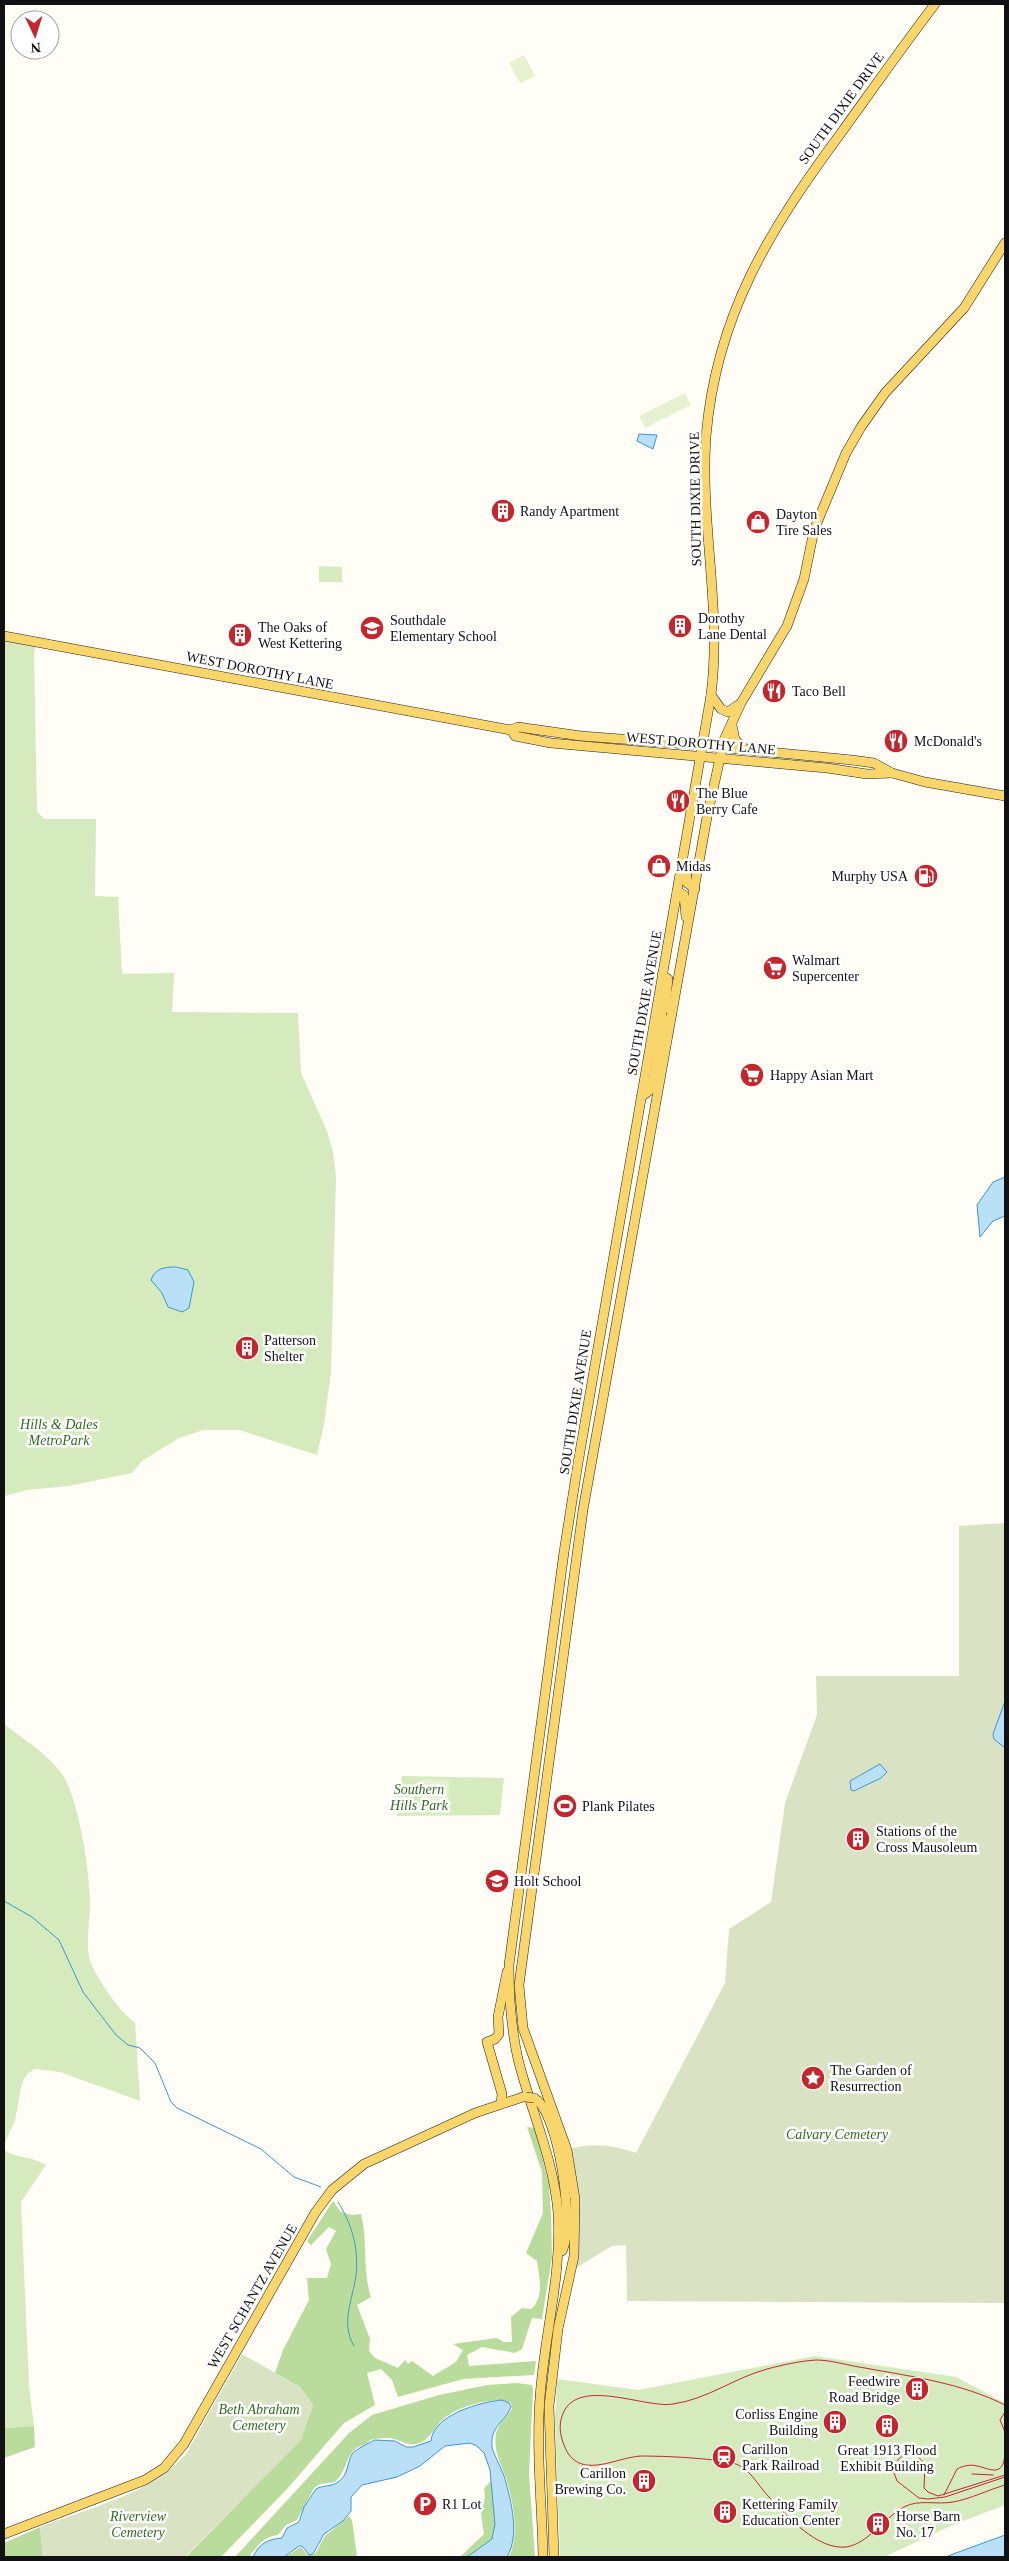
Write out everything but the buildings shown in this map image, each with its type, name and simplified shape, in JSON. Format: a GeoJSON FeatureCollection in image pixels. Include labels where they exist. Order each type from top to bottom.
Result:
{"type":"FeatureCollection","features":[{"type":"Feature","properties":{"kind":"main road","name":"SOUTH DIXIE DRIVE"},"geometry":{"type":"LineString","coordinates":[[701,756],[711,695],[714,637],[706,443],[712,390],[728,326],[745,284],[768,238],[826,153],[935,4]]}},
{"type":"Feature","properties":{"kind":"main road","name":"SOUTH DIXIE AVENUE"},"geometry":{"type":"LineString","coordinates":[[543,2088],[533,2060],[521,2014],[519,1985],[582,1518],[681,957],[722,748],[741,704],[787,626],[804,579],[814,530],[824,500],[840,464],[861,427],[885,393],[962,310],[1005,243]]}},
{"type":"Feature","properties":{"kind":"main road","name":"WEST DOROTHY LANE"},"geometry":{"type":"LineString","coordinates":[[4,636],[511,730],[518,727],[581,736],[687,744],[867,762],[892,774]]}},
{"type":"Feature","properties":{"kind":"main road"},"geometry":{"type":"LineString","coordinates":[[711,695],[720,708],[728,712],[741,704]]}},
{"type":"Feature","properties":{"kind":"main road"},"geometry":{"type":"LineString","coordinates":[[687,744],[700,732],[708,718]]}},
{"type":"Feature","properties":{"kind":"main road"},"geometry":{"type":"LineString","coordinates":[[732,722],[735,740],[746,750]]}},
{"type":"Feature","properties":{"kind":"main road","name":"WEST DOROTHY LANE"},"geometry":{"type":"LineString","coordinates":[[511,730],[515,736],[551,744],[701,756],[827,768],[867,774],[892,774],[925,782],[1005,796]]}},
{"type":"Feature","properties":{"kind":"main road","name":"SOUTH DIXIE AVENUE"},"geometry":{"type":"LineString","coordinates":[[509,1965],[553,1648],[560,1632],[565,1602],[567,1582],[563,1566],[602,1321],[701,756]]}},
{"type":"Feature","properties":{"kind":"main road"},"geometry":{"type":"LineString","coordinates":[[715,782],[726,764],[739,760]]}},
{"type":"Feature","properties":{"kind":"main road"},"geometry":{"type":"LineString","coordinates":[[689,831],[685,878],[689,886],[695,889]]}},
{"type":"Feature","properties":{"kind":"main road"},"geometry":{"type":"LineString","coordinates":[[677,891],[684,895],[687,927]]}},
{"type":"Feature","properties":{"kind":"main road"},"geometry":{"type":"LineString","coordinates":[[671,1013],[666,998],[668,979],[662,976],[676,966],[681,957]]}},
{"type":"Feature","properties":{"kind":"main road"},"geometry":{"type":"LineString","coordinates":[[501,2104],[502,2094],[487,2042],[499,2034],[500,2000],[509,1965]]}},
{"type":"Feature","properties":{"kind":"main road"},"geometry":{"type":"LineString","coordinates":[[509,1965],[510,2007],[517,2056],[551,2171],[557,2210],[558,2258],[543,2358],[538,2431],[543,2557]]}},
{"type":"Feature","properties":{"kind":"main road"},"geometry":{"type":"LineString","coordinates":[[543,2088],[567,2150],[575,2199],[574,2256],[558,2329],[550,2406],[554,2557]]}},
{"type":"Feature","properties":{"kind":"main road","name":"WEST SCHANTZ AVENUE"},"geometry":{"type":"LineString","coordinates":[[4,2534],[145,2480],[164,2468],[184,2444],[298,2242],[332,2190],[354,2170],[378,2156],[475,2113],[528,2096],[543,2088]]}},
{"type":"Feature","properties":{"kind":"main road"},"geometry":{"type":"LineString","coordinates":[[528,2096],[540,2102],[556,2142],[566,2190],[564,2247],[558,2258]]}},
{"type":"Feature","properties":{"kind":"green space"},"geometry":{"type":"Polygon","coordinates":[[[524,55],[535,76],[520,83],[509,63],[524,55]]]}},
{"type":"Feature","properties":{"kind":"green space"},"geometry":{"type":"Polygon","coordinates":[[[685,393],[691,405],[645,428],[639,416],[685,393]]]}},
{"type":"Feature","properties":{"kind":"green space"},"geometry":{"type":"Polygon","coordinates":[[[319,566],[342,567],[342,582],[319,582],[319,566]]]}},
{"type":"Feature","properties":{"kind":"green space","name":"Hills & Dales MetroPark"},"geometry":{"type":"Polygon","coordinates":[[[4,636],[36,645],[34,652],[37,812],[45,819],[96,819],[95,896],[118,897],[122,974],[174,973],[172,1012],[298,1013],[301,1073],[327,1131],[333,1152],[336,1177],[331,1372],[324,1424],[317,1455],[239,1430],[203,1430],[179,1438],[142,1461],[132,1473],[69,1486],[27,1490],[4,1496],[4,636]]]}},
{"type":"Feature","properties":{"kind":"green space","name":"Calvary Cemetery"},"geometry":{"type":"Polygon","coordinates":[[[1005,1523],[1005,2303],[627,2301],[626,2245],[612,2246],[571,2271],[575,2239],[567,2150],[593,2145],[619,2148],[636,2153],[725,1983],[729,1929],[771,1902],[785,1803],[817,1715],[816,1676],[959,1676],[959,1526],[1005,1523]]]}},
{"type":"Feature","properties":{"kind":"green space"},"geometry":{"type":"Polygon","coordinates":[[[4,1724],[56,1766],[68,1785],[74,1800],[88,1874],[90,1904],[89,1957],[108,1993],[129,2018],[135,2022],[140,2101],[60,2072],[35,2069],[27,2074],[22,2083],[15,2120],[4,2145],[4,1724]]]}},
{"type":"Feature","properties":{"kind":"green space","name":"Southern Hills Park"},"geometry":{"type":"Polygon","coordinates":[[[402,1776],[504,1778],[500,1815],[397,1816],[402,1776]]]}},
{"type":"Feature","properties":{"kind":"green space"},"geometry":{"type":"Polygon","coordinates":[[[423,1779],[449,1780],[448,1807],[423,1806],[423,1779]]]}},
{"type":"Feature","properties":{"kind":"green space"},"geometry":{"type":"Polygon","coordinates":[[[527,2127],[535,2128],[549,2185],[552,2257],[542,2319],[532,2318],[522,2349],[515,2353],[482,2347],[467,2355],[469,2366],[536,2361],[534,2375],[463,2379],[398,2397],[392,2380],[381,2369],[367,2373],[375,2405],[344,2423],[287,2489],[221,2557],[186,2557],[301,2439],[313,2405],[300,2387],[275,2373],[283,2350],[309,2300],[307,2278],[327,2278],[331,2264],[326,2249],[336,2231],[329,2227],[311,2245],[307,2241],[333,2201],[341,2212],[352,2215],[361,2214],[368,2287],[371,2297],[357,2305],[370,2339],[369,2351],[375,2358],[398,2368],[405,2360],[408,2364],[412,2361],[433,2376],[456,2362],[463,2350],[453,2344],[497,2338],[504,2342],[512,2342],[511,2317],[522,2308],[531,2309],[540,2293],[537,2261],[526,2253],[543,2213],[542,2172],[527,2127]]]}},
{"type":"Feature","properties":{"kind":"green space"},"geometry":{"type":"Polygon","coordinates":[[[4,2149],[12,2154],[46,2165],[21,2202],[29,2385],[34,2426],[4,2428],[4,2149]]]}},
{"type":"Feature","properties":{"kind":"green space","name":"Beth Abraham Cemetery"},"geometry":{"type":"Polygon","coordinates":[[[242,2354],[300,2387],[313,2405],[301,2440],[185,2557],[43,2557],[40,2527],[138,2490],[172,2468],[186,2454],[242,2354]]]}},
{"type":"Feature","properties":{"kind":"green space"},"geometry":{"type":"Polygon","coordinates":[[[815,2356],[956,2377],[1005,2403],[1005,2505],[953,2525],[884,2557],[560,2557],[555,2419],[557,2379],[638,2390],[815,2356]]]}},
{"type":"Feature","properties":{"kind":"green space"},"geometry":{"type":"Polygon","coordinates":[[[517,2383],[532,2385],[533,2390],[529,2474],[535,2557],[509,2557],[515,2528],[513,2507],[509,2487],[498,2457],[495,2440],[498,2427],[512,2409],[511,2403],[496,2400],[486,2401],[457,2410],[440,2422],[426,2439],[419,2443],[410,2444],[394,2439],[380,2438],[370,2440],[356,2448],[335,2482],[320,2484],[314,2488],[297,2520],[286,2525],[278,2535],[261,2542],[249,2557],[235,2557],[349,2433],[372,2415],[439,2395],[487,2385],[517,2383]]]}},
{"type":"Feature","properties":{"kind":"green space"},"geometry":{"type":"Polygon","coordinates":[[[34,2426],[35,2447],[4,2458],[4,2428],[34,2426]]]}},
{"type":"Feature","properties":{"kind":"green space"},"geometry":{"type":"Polygon","coordinates":[[[491,2481],[495,2524],[492,2539],[467,2557],[460,2557],[484,2534],[481,2514],[485,2497],[484,2488],[491,2481]]]}},
{"type":"Feature","properties":{"kind":"green space"},"geometry":{"type":"Polygon","coordinates":[[[349,2516],[352,2520],[357,2557],[285,2557],[301,2547],[307,2555],[315,2554],[325,2536],[349,2516]]]}},
{"type":"Feature","properties":{"kind":"green space"},"geometry":{"type":"Polygon","coordinates":[[[40,2527],[43,2557],[4,2557],[4,2543],[40,2527]]]}},
{"type":"Feature","properties":{"kind":"water"},"geometry":{"type":"Polygon","coordinates":[[[639,434],[657,435],[653,449],[637,441],[639,434]]]}},
{"type":"Feature","properties":{"kind":"water"},"geometry":{"type":"Polygon","coordinates":[[[1005,1177],[1005,1216],[993,1221],[980,1237],[977,1205],[993,1182],[1005,1177]]]}},
{"type":"Feature","properties":{"kind":"water"},"geometry":{"type":"Polygon","coordinates":[[[176,1267],[188,1270],[194,1282],[189,1308],[182,1312],[168,1307],[162,1293],[151,1280],[158,1271],[164,1268],[176,1267]]]}},
{"type":"Feature","properties":{"kind":"water"},"geometry":{"type":"Polygon","coordinates":[[[1005,1701],[1005,1748],[994,1739],[993,1734],[1005,1701]]]}},
{"type":"Feature","properties":{"kind":"water"},"geometry":{"type":"Polygon","coordinates":[[[880,1764],[887,1772],[881,1778],[854,1791],[851,1790],[850,1781],[880,1764]]]}},
{"type":"Feature","properties":{"kind":"water"},"geometry":{"type":"Polygon","coordinates":[[[502,2400],[509,2403],[511,2407],[493,2434],[492,2447],[505,2479],[513,2518],[513,2539],[507,2557],[467,2557],[492,2539],[495,2524],[490,2470],[484,2453],[477,2446],[470,2443],[445,2446],[420,2466],[397,2477],[362,2485],[351,2497],[351,2511],[343,2521],[324,2534],[313,2554],[309,2555],[302,2546],[299,2546],[284,2557],[253,2557],[261,2545],[273,2539],[282,2538],[287,2528],[299,2522],[304,2507],[316,2489],[336,2484],[341,2479],[346,2473],[352,2454],[359,2448],[375,2440],[395,2441],[406,2447],[413,2447],[431,2441],[434,2432],[440,2424],[449,2417],[470,2407],[502,2400]]]}},
{"type":"Feature","properties":{"kind":"water"},"geometry":{"type":"Polygon","coordinates":[[[1005,2535],[1005,2557],[946,2557],[953,2554],[1005,2535]]]}},
{"type":"Feature","properties":{"kind":"waterway"},"geometry":{"type":"LineString","coordinates":[[4,1901],[32,1917],[59,1940],[83,1992],[116,2035],[128,2045],[140,2048],[155,2063],[171,2102],[177,2108],[261,2149],[294,2177],[321,2187]]}},
{"type":"Feature","properties":{"kind":"waterway"},"geometry":{"type":"LineString","coordinates":[[338,2202],[351,2228],[355,2246],[357,2265],[348,2320],[348,2329],[354,2346]]}},
{"type":"Feature","properties":{"kind":"tram line"},"geometry":{"type":"LineString","coordinates":[[1005,2412],[1000,2420],[1005,2432]]}},
{"type":"Feature","properties":{"kind":"tram line"},"geometry":{"type":"LineString","coordinates":[[1005,2475],[938,2496],[924,2488],[925,2465],[917,2455],[908,2454],[902,2456],[893,2470],[897,2481],[919,2498],[928,2499],[945,2497],[1005,2477]]}},
{"type":"Feature","properties":{"kind":"tram line"},"geometry":{"type":"LineString","coordinates":[[944,2495],[957,2469],[972,2465],[995,2470],[1001,2467],[1005,2454]]}},
{"type":"Feature","properties":{"kind":"tram line"},"geometry":{"type":"LineString","coordinates":[[972,2474],[993,2475]]}},
{"type":"Feature","properties":{"kind":"railway"},"geometry":{"type":"LineString","coordinates":[[1005,2405],[988,2397],[954,2386],[835,2362],[816,2360],[791,2363],[767,2369],[698,2398],[673,2404],[660,2404],[610,2396],[579,2398],[567,2406],[560,2426],[563,2442],[570,2456],[579,2463],[599,2465],[643,2456],[724,2461],[739,2466],[745,2469],[776,2505],[803,2530],[814,2538],[835,2546],[846,2547],[862,2541],[897,2511],[909,2505],[915,2503],[953,2502],[1005,2485]]}},
{"type":"Feature","properties":{"kind":"place","name":"Randy Apartment"},"geometry":{"type":"Point","coordinates":[503,511]}},
{"type":"Feature","properties":{"kind":"place","name":"Dayton Tire Sales"},"geometry":{"type":"Point","coordinates":[758,522]}},
{"type":"Feature","properties":{"kind":"place","name":"Dorothy Lane Dental"},"geometry":{"type":"Point","coordinates":[680,626]}},
{"type":"Feature","properties":{"kind":"place","name":"Southdale Elementary School"},"geometry":{"type":"Point","coordinates":[372,628]}},
{"type":"Feature","properties":{"kind":"place","name":"The Oaks of West Kettering"},"geometry":{"type":"Point","coordinates":[240,635]}},
{"type":"Feature","properties":{"kind":"place","name":"Taco Bell"},"geometry":{"type":"Point","coordinates":[774,691]}},
{"type":"Feature","properties":{"kind":"place","name":"McDonald's"},"geometry":{"type":"Point","coordinates":[896,741]}},
{"type":"Feature","properties":{"kind":"place","name":"The Blue Berry Cafe"},"geometry":{"type":"Point","coordinates":[678,801]}},
{"type":"Feature","properties":{"kind":"place","name":"Midas"},"geometry":{"type":"Point","coordinates":[659,866]}},
{"type":"Feature","properties":{"kind":"place","name":"Murphy USA"},"geometry":{"type":"Point","coordinates":[926,876]}},
{"type":"Feature","properties":{"kind":"place","name":"Walmart Supercenter"},"geometry":{"type":"Point","coordinates":[775,968]}},
{"type":"Feature","properties":{"kind":"place","name":"Happy Asian Mart"},"geometry":{"type":"Point","coordinates":[752,1075]}},
{"type":"Feature","properties":{"kind":"place","name":"Patterson Shelter"},"geometry":{"type":"Point","coordinates":[247,1348]}},
{"type":"Feature","properties":{"kind":"place","name":"Plank Pilates"},"geometry":{"type":"Point","coordinates":[565,1806]}},
{"type":"Feature","properties":{"kind":"place","name":"Stations of the Cross Mausoleum"},"geometry":{"type":"Point","coordinates":[858,1839]}},
{"type":"Feature","properties":{"kind":"place","name":"Holt School"},"geometry":{"type":"Point","coordinates":[497,1881]}},
{"type":"Feature","properties":{"kind":"place","name":"The Garden of Resurrection"},"geometry":{"type":"Point","coordinates":[813,2078]}},
{"type":"Feature","properties":{"kind":"place","name":"Feedwire Road Bridge"},"geometry":{"type":"Point","coordinates":[917,2389]}},
{"type":"Feature","properties":{"kind":"place","name":"Corliss Engine Building"},"geometry":{"type":"Point","coordinates":[835,2422]}},
{"type":"Feature","properties":{"kind":"place","name":"Great 1913 Flood Exhibit Building"},"geometry":{"type":"Point","coordinates":[887,2426]}},
{"type":"Feature","properties":{"kind":"place","name":"Carillon Park Railroad"},"geometry":{"type":"Point","coordinates":[724,2457]}},
{"type":"Feature","properties":{"kind":"place","name":"Carillon Brewing Co."},"geometry":{"type":"Point","coordinates":[644,2481]}},
{"type":"Feature","properties":{"kind":"place","name":"R1 Lot"},"geometry":{"type":"Point","coordinates":[425,2504]}},
{"type":"Feature","properties":{"kind":"place","name":"Kettering Family Education Center"},"geometry":{"type":"Point","coordinates":[725,2512]}},
{"type":"Feature","properties":{"kind":"place","name":"Horse Barn No. 17"},"geometry":{"type":"Point","coordinates":[878,2524]}},
{"type":"Feature","properties":{"kind":"park label","name":"Riverview Cemetery"},"geometry":{"type":"Point","coordinates":[138,2524]}}]}
